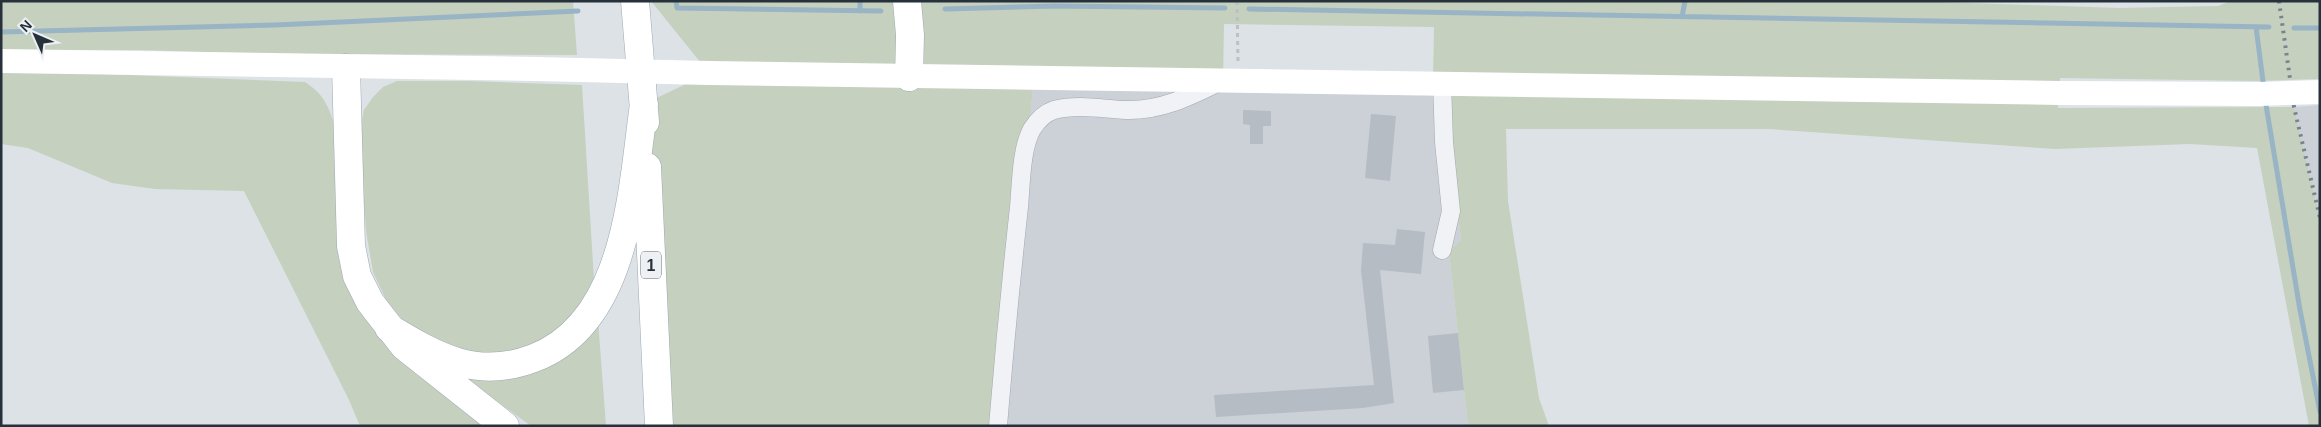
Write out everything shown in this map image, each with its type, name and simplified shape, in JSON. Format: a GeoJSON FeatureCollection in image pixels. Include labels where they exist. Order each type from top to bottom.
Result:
{"type":"FeatureCollection","features":[{"type":"Feature","properties":{"kind":"main road","name":"1"},"geometry":{"type":"LineString","coordinates":[[635,1],[644,104],[659,426]]}},
{"type":"Feature","properties":{"kind":"main road"},"geometry":{"type":"LineString","coordinates":[[907,1],[910,35],[909,78]]}},
{"type":"Feature","properties":{"kind":"main road"},"geometry":{"type":"LineString","coordinates":[[1,61],[346,68],[536,69],[909,78],[1442,82],[2060,93],[2258,94],[2320,92]]}},
{"type":"Feature","properties":{"kind":"main road"},"geometry":{"type":"LineString","coordinates":[[346,68],[350,246],[357,276],[370,302],[389,328],[417,357],[505,426]]}},
{"type":"Feature","properties":{"kind":"main road"},"geometry":{"type":"LineString","coordinates":[[389,328],[425,350],[457,363],[490,368],[524,362],[549,352],[574,334],[592,313],[605,288],[616,260],[634,177],[644,104]]}},
{"type":"Feature","properties":{"kind":"street"},"geometry":{"type":"LineString","coordinates":[[998,426],[1020,202],[1026,149],[1031,130],[1041,117],[1053,110],[1074,108],[1146,109],[1164,106],[1230,80]]}},
{"type":"Feature","properties":{"kind":"street"},"geometry":{"type":"LineString","coordinates":[[1442,82],[1444,142],[1451,211],[1442,250]]}},
{"type":"Feature","properties":{"kind":"path"},"geometry":{"type":"LineString","coordinates":[[1230,80],[1237,1]]}},
{"type":"Feature","properties":{"kind":"shaded area"},"geometry":{"type":"Polygon","coordinates":[[[1034,78],[1442,82],[1461,240],[1449,251],[1468,426],[998,426],[1034,78]]]}},
{"type":"Feature","properties":{"kind":"shaded area"},"geometry":{"type":"Polygon","coordinates":[[[2320,105],[2320,218],[2294,107],[2320,105]]]}},
{"type":"Feature","properties":{"kind":"green space"},"geometry":{"type":"Polygon","coordinates":[[[1,1],[573,1],[577,55],[276,54],[139,50],[1,50],[1,1]]]}},
{"type":"Feature","properties":{"kind":"green space"},"geometry":{"type":"Polygon","coordinates":[[[651,1],[1911,1],[2119,8],[2218,6],[2231,1],[2320,1],[2320,79],[2259,81],[2060,78],[2058,108],[2294,107],[2320,218],[2320,426],[2309,426],[2257,148],[2190,144],[2055,149],[1769,129],[1506,129],[1508,201],[1539,398],[1549,426],[1468,426],[1449,251],[1461,240],[1442,83],[1433,82],[1434,27],[1224,24],[1223,80],[1034,79],[998,426],[659,426],[644,104],[709,73],[651,1]]]}},
{"type":"Feature","properties":{"kind":"green space"},"geometry":{"type":"Polygon","coordinates":[[[1,70],[305,82],[311,86],[324,100],[334,123],[352,295],[372,327],[397,353],[494,426],[360,426],[349,400],[244,191],[155,189],[112,183],[28,148],[1,144],[1,70]]]}},
{"type":"Feature","properties":{"kind":"green space"},"geometry":{"type":"Polygon","coordinates":[[[397,81],[469,81],[582,85],[594,280],[575,315],[557,334],[497,357],[465,353],[410,328],[387,302],[373,272],[366,231],[359,132],[364,110],[373,97],[383,87],[397,81]]]}},
{"type":"Feature","properties":{"kind":"green space"},"geometry":{"type":"Polygon","coordinates":[[[598,320],[606,426],[531,426],[465,378],[598,320]]]}},
{"type":"Feature","properties":{"kind":"building"},"geometry":{"type":"Polygon","coordinates":[[[1243,110],[1271,111],[1271,126],[1263,126],[1263,144],[1250,144],[1250,125],[1243,124],[1243,110]]]}},
{"type":"Feature","properties":{"kind":"building"},"geometry":{"type":"Polygon","coordinates":[[[1371,114],[1396,116],[1390,181],[1365,178],[1371,114]]]}},
{"type":"Feature","properties":{"kind":"building"},"geometry":{"type":"Polygon","coordinates":[[[1397,229],[1425,232],[1421,274],[1380,270],[1394,403],[1363,408],[1216,417],[1214,395],[1374,385],[1361,270],[1363,243],[1395,245],[1397,229]]]}},
{"type":"Feature","properties":{"kind":"building"},"geometry":{"type":"Polygon","coordinates":[[[1458,333],[1464,390],[1433,393],[1428,336],[1458,333]]]}},
{"type":"Feature","properties":{"kind":"waterway"},"geometry":{"type":"LineString","coordinates":[[676,1],[677,8],[881,11]]}},
{"type":"Feature","properties":{"kind":"waterway"},"geometry":{"type":"LineString","coordinates":[[860,1],[860,11]]}},
{"type":"Feature","properties":{"kind":"waterway"},"geometry":{"type":"LineString","coordinates":[[1682,17],[1685,1]]}},
{"type":"Feature","properties":{"kind":"waterway"},"geometry":{"type":"LineString","coordinates":[[945,9],[1055,6],[1225,8]]}},
{"type":"Feature","properties":{"kind":"waterway"},"geometry":{"type":"LineString","coordinates":[[1249,9],[2269,27]]}},
{"type":"Feature","properties":{"kind":"waterway"},"geometry":{"type":"LineString","coordinates":[[1,32],[276,25],[578,11]]}},
{"type":"Feature","properties":{"kind":"waterway"},"geometry":{"type":"LineString","coordinates":[[2256,27],[2264,89]]}},
{"type":"Feature","properties":{"kind":"waterway"},"geometry":{"type":"LineString","coordinates":[[2294,28],[2320,28]]}},
{"type":"Feature","properties":{"kind":"waterway"},"geometry":{"type":"LineString","coordinates":[[2265,99],[2300,310],[2320,412]]}},
{"type":"Feature","properties":{"kind":"railway"},"geometry":{"type":"LineString","coordinates":[[2279,1],[2294,107],[2320,218]]}}]}
